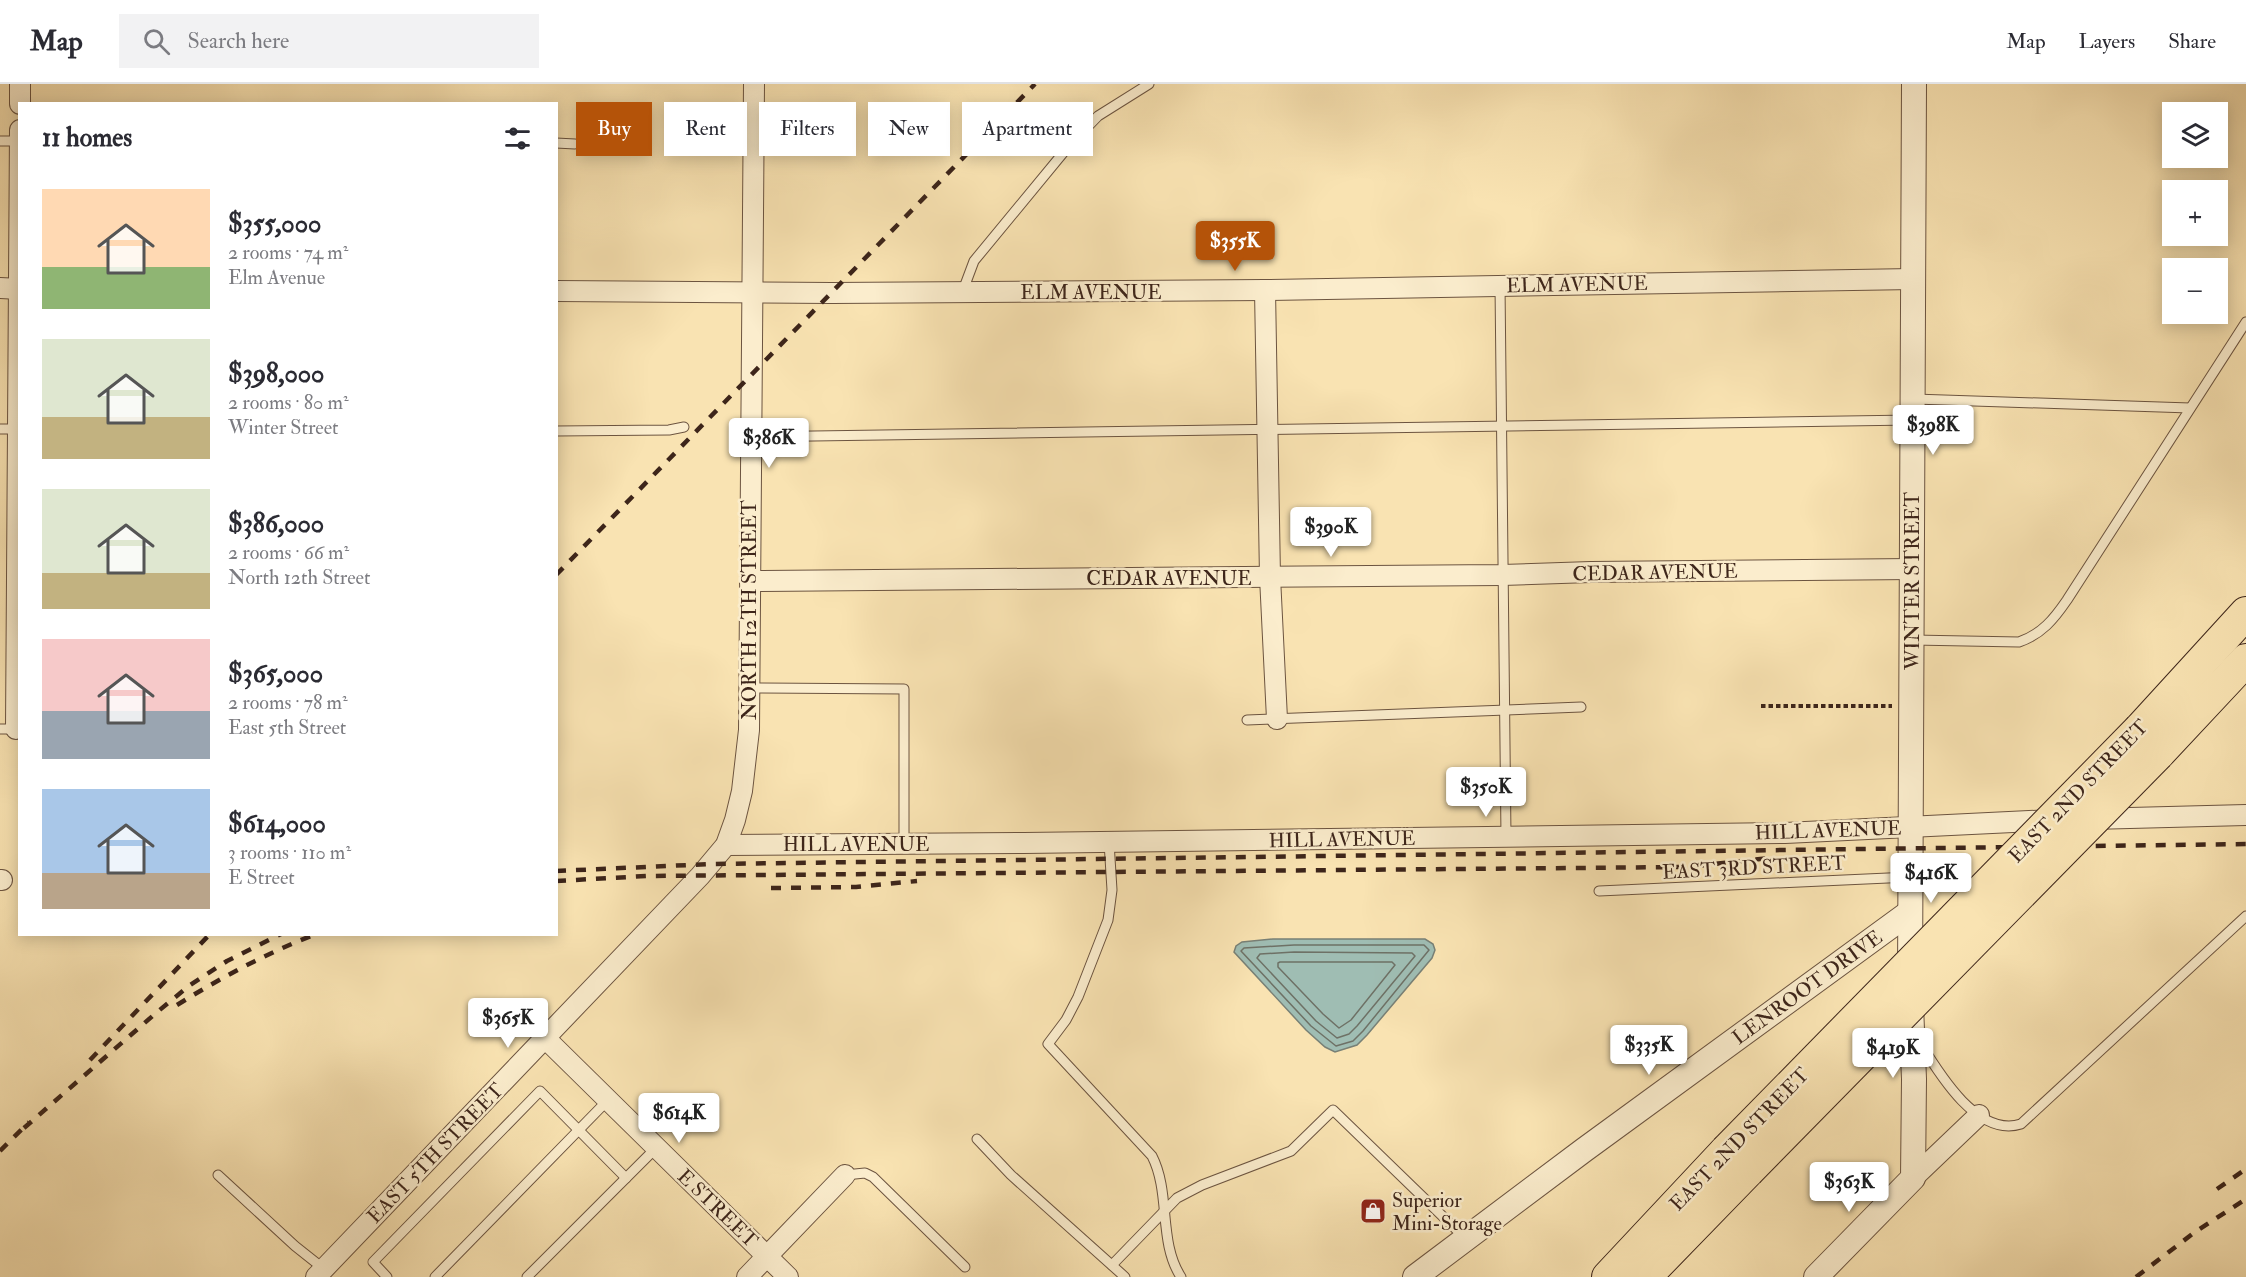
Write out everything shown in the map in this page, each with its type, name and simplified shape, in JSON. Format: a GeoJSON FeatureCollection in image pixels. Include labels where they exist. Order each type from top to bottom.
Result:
{"type":"FeatureCollection","features":[{"type":"Feature","properties":{"kind":"highway","name":"EAST 2ND STREET"},"geometry":{"type":"LineString","coordinates":[[1645,1277],[1737,1161],[2246,613]]}},
{"type":"Feature","properties":{"kind":"highway","name":"EAST 2ND STREET"},"geometry":{"type":"LineString","coordinates":[[1608,1277],[1737,1161],[2158,754],[2246,660]]}},
{"type":"Feature","properties":{"kind":"street"},"geometry":{"type":"LineString","coordinates":[[20,84],[20,102]]}},
{"type":"Feature","properties":{"kind":"street","name":"NORTH 12TH STREET"},"geometry":{"type":"LineString","coordinates":[[726,845],[744,783],[750,688],[754,84]]}},
{"type":"Feature","properties":{"kind":"street","name":"WINTER STREET"},"geometry":{"type":"LineString","coordinates":[[1913,1178],[1910,827],[1914,84]]}},
{"type":"Feature","properties":{"kind":"street"},"geometry":{"type":"LineString","coordinates":[[12,729],[13,289],[18,166]]}},
{"type":"Feature","properties":{"kind":"street","name":"ELM AVENUE"},"geometry":{"type":"LineString","coordinates":[[558,291],[962,293],[1913,279]]}},
{"type":"Feature","properties":{"kind":"street"},"geometry":{"type":"LineString","coordinates":[[1265,290],[1270,578],[1276,719]]}},
{"type":"Feature","properties":{"kind":"street","name":"CEDAR AVENUE"},"geometry":{"type":"LineString","coordinates":[[750,581],[1270,578],[1912,569]]}},
{"type":"Feature","properties":{"kind":"street","name":"HILL AVENUE"},"geometry":{"type":"LineString","coordinates":[[726,845],[1785,833],[2066,819],[2246,815]]}},
{"type":"Feature","properties":{"kind":"street","name":"EAST 5TH STREET"},"geometry":{"type":"LineString","coordinates":[[324,1274],[700,876],[726,845]]}},
{"type":"Feature","properties":{"kind":"street","name":"LENROOT DRIVE"},"geometry":{"type":"LineString","coordinates":[[1416,1277],[1584,1149],[1910,912]]}},
{"type":"Feature","properties":{"kind":"street","name":"E STREET"},"geometry":{"type":"LineString","coordinates":[[545,1038],[788,1277]]}},
{"type":"Feature","properties":{"kind":"street"},"geometry":{"type":"LineString","coordinates":[[1816,1277],[1913,1178],[1979,1115]]}},
{"type":"Feature","properties":{"kind":"street"},"geometry":{"type":"LineString","coordinates":[[747,1277],[845,1175]]}},
{"type":"Feature","properties":{"kind":"lane"},"geometry":{"type":"LineString","coordinates":[[962,293],[974,261],[1068,147],[1098,116],[1149,84]]}},
{"type":"Feature","properties":{"kind":"lane"},"geometry":{"type":"LineString","coordinates":[[0,141],[18,141]]}},
{"type":"Feature","properties":{"kind":"lane"},"geometry":{"type":"LineString","coordinates":[[558,143],[575,144]]}},
{"type":"Feature","properties":{"kind":"lane"},"geometry":{"type":"LineString","coordinates":[[1500,285],[1506,836]]}},
{"type":"Feature","properties":{"kind":"lane"},"geometry":{"type":"LineString","coordinates":[[1911,640],[2019,642],[2046,626],[2067,600],[2246,322]]}},
{"type":"Feature","properties":{"kind":"lane"},"geometry":{"type":"LineString","coordinates":[[750,437],[1502,426],[1912,409],[2190,408]]}},
{"type":"Feature","properties":{"kind":"lane"},"geometry":{"type":"LineString","coordinates":[[558,431],[669,430],[684,427]]}},
{"type":"Feature","properties":{"kind":"lane"},"geometry":{"type":"LineString","coordinates":[[750,688],[904,689],[904,844]]}},
{"type":"Feature","properties":{"kind":"lane"},"geometry":{"type":"LineString","coordinates":[[1246,720],[1581,708]]}},
{"type":"Feature","properties":{"kind":"lane"},"geometry":{"type":"LineString","coordinates":[[1109,842],[1112,891],[1108,920],[1078,998],[1066,1020],[1048,1044],[1147,1149],[1156,1164],[1172,1257],[1181,1277]]}},
{"type":"Feature","properties":{"kind":"lane","name":"EAST 3RD STREET"},"geometry":{"type":"LineString","coordinates":[[1599,891],[1910,877]]}},
{"type":"Feature","properties":{"kind":"lane"},"geometry":{"type":"LineString","coordinates":[[1912,1028],[1947,1084],[1979,1115],[2001,1126],[2013,1126],[2025,1122],[2246,916]]}},
{"type":"Feature","properties":{"kind":"lane"},"geometry":{"type":"LineString","coordinates":[[387,1277],[373,1262],[540,1091],[626,1178]]}},
{"type":"Feature","properties":{"kind":"lane"},"geometry":{"type":"LineString","coordinates":[[435,1277],[608,1100]]}},
{"type":"Feature","properties":{"kind":"lane"},"geometry":{"type":"LineString","coordinates":[[1112,1265],[1164,1209],[1188,1191],[1291,1151],[1333,1110],[1466,1239]]}},
{"type":"Feature","properties":{"kind":"lane"},"geometry":{"type":"LineString","coordinates":[[976,1139],[1011,1174],[1125,1277]]}},
{"type":"Feature","properties":{"kind":"lane"},"geometry":{"type":"LineString","coordinates":[[527,1277],[656,1148]]}},
{"type":"Feature","properties":{"kind":"lane"},"geometry":{"type":"LineString","coordinates":[[845,1175],[865,1173],[873,1177],[965,1268]]}},
{"type":"Feature","properties":{"kind":"lane"},"geometry":{"type":"LineString","coordinates":[[218,1175],[324,1274]]}},
{"type":"Feature","properties":{"kind":"path"},"geometry":{"type":"LineString","coordinates":[[1761,705],[1911,706]]}},
{"type":"Feature","properties":{"kind":"water"},"geometry":{"type":"Polygon","coordinates":[[[1273,939],[1425,939],[1433,944],[1435,950],[1432,958],[1367,1035],[1357,1045],[1335,1052],[1325,1047],[1306,1030],[1234,952],[1236,946],[1242,942],[1273,939]]]}},
{"type":"Feature","properties":{"kind":"railway"},"geometry":{"type":"LineString","coordinates":[[558,573],[1035,84]]}},
{"type":"Feature","properties":{"kind":"railway"},"geometry":{"type":"LineString","coordinates":[[558,871],[711,864],[2246,844]]}},
{"type":"Feature","properties":{"kind":"railway"},"geometry":{"type":"LineString","coordinates":[[558,881],[647,876],[1687,867],[1769,858]]}},
{"type":"Feature","properties":{"kind":"railway"},"geometry":{"type":"LineString","coordinates":[[771,888],[856,887],[917,881]]}},
{"type":"Feature","properties":{"kind":"railway"},"geometry":{"type":"LineString","coordinates":[[90,1060],[208,936]]}},
{"type":"Feature","properties":{"kind":"railway"},"geometry":{"type":"LineString","coordinates":[[24,1128],[190,985],[227,961],[277,936]]}},
{"type":"Feature","properties":{"kind":"railway"},"geometry":{"type":"LineString","coordinates":[[177,1005],[245,966],[311,936]]}},
{"type":"Feature","properties":{"kind":"railway"},"geometry":{"type":"LineString","coordinates":[[0,1151],[29,1122]]}},
{"type":"Feature","properties":{"kind":"railway"},"geometry":{"type":"LineString","coordinates":[[2217,1189],[2246,1169]]}},
{"type":"Feature","properties":{"kind":"railway"},"geometry":{"type":"LineString","coordinates":[[2136,1277],[2195,1232],[2246,1199]]}},
{"type":"Feature","properties":{"kind":"place","name":"Superior Mini-Storage"},"geometry":{"type":"Point","coordinates":[1373,1211]}}]}
